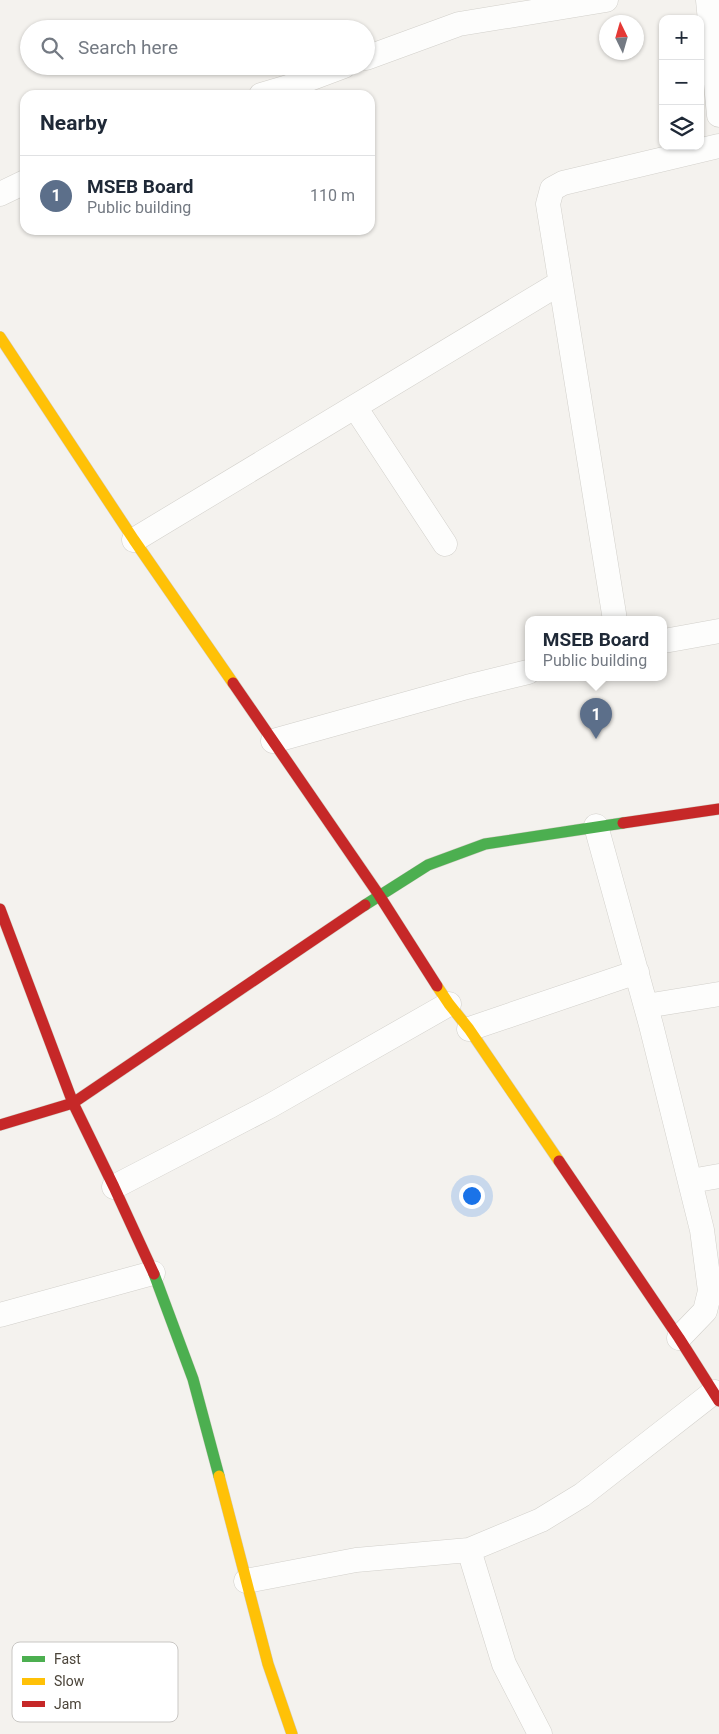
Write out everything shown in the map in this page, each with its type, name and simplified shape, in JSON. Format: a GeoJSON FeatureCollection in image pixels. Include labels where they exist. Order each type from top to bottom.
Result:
{"type":"FeatureCollection","features":[{"type":"Feature","properties":{"kind":"street"},"geometry":{"type":"LineString","coordinates":[[375,55],[459,24],[606,0]]}},
{"type":"Feature","properties":{"kind":"street"},"geometry":{"type":"LineString","coordinates":[[708,0],[719,115]]}},
{"type":"Feature","properties":{"kind":"street"},"geometry":{"type":"LineString","coordinates":[[278,90],[320,75]]}},
{"type":"Feature","properties":{"kind":"street"},"geometry":{"type":"LineString","coordinates":[[614,616],[548,204],[552,189],[563,183],[719,146]]}},
{"type":"Feature","properties":{"kind":"street"},"geometry":{"type":"LineString","coordinates":[[0,194],[20,184]]}},
{"type":"Feature","properties":{"kind":"street"},"geometry":{"type":"LineString","coordinates":[[134,540],[560,283]]}},
{"type":"Feature","properties":{"kind":"street"},"geometry":{"type":"LineString","coordinates":[[0,337],[134,540],[379,895],[449,1004],[469,1029],[679,1338],[716,1396],[582,1495],[541,1520],[469,1550],[356,1560],[246,1581]]}},
{"type":"Feature","properties":{"kind":"street"},"geometry":{"type":"LineString","coordinates":[[355,407],[445,544]]}},
{"type":"Feature","properties":{"kind":"street"},"geometry":{"type":"LineString","coordinates":[[667,640],[719,631]]}},
{"type":"Feature","properties":{"kind":"street"},"geometry":{"type":"LineString","coordinates":[[273,741],[466,687],[525,673]]}},
{"type":"Feature","properties":{"kind":"street"},"geometry":{"type":"LineString","coordinates":[[0,1125],[73,1103],[379,895],[428,865],[485,844],[719,809]]}},
{"type":"Feature","properties":{"kind":"street"},"geometry":{"type":"LineString","coordinates":[[596,826],[646,1006],[702,1230],[710,1291],[705,1311],[679,1338]]}},
{"type":"Feature","properties":{"kind":"street"},"geometry":{"type":"LineString","coordinates":[[2,918],[73,1103],[153,1273],[193,1380],[268,1664],[292,1734]]}},
{"type":"Feature","properties":{"kind":"street"},"geometry":{"type":"LineString","coordinates":[[469,1029],[637,972]]}},
{"type":"Feature","properties":{"kind":"street"},"geometry":{"type":"LineString","coordinates":[[646,1006],[719,994]]}},
{"type":"Feature","properties":{"kind":"street"},"geometry":{"type":"LineString","coordinates":[[114,1187],[270,1106],[449,1004]]}},
{"type":"Feature","properties":{"kind":"street"},"geometry":{"type":"LineString","coordinates":[[691,1182],[719,1176]]}},
{"type":"Feature","properties":{"kind":"street"},"geometry":{"type":"LineString","coordinates":[[0,1315],[153,1273]]}},
{"type":"Feature","properties":{"kind":"street"},"geometry":{"type":"LineString","coordinates":[[469,1550],[504,1664],[530,1718],[540,1734]]}},
{"type":"Feature","properties":{"kind":"traffic: fast"},"geometry":{"type":"LineString","coordinates":[[365,905],[428,865],[485,844],[623,823]]}},
{"type":"Feature","properties":{"kind":"traffic: fast"},"geometry":{"type":"LineString","coordinates":[[154,1274],[193,1379],[219,1476]]}},
{"type":"Feature","properties":{"kind":"traffic: slow"},"geometry":{"type":"LineString","coordinates":[[0,337],[134,540],[233,683]]}},
{"type":"Feature","properties":{"kind":"traffic: slow"},"geometry":{"type":"LineString","coordinates":[[437,986],[469,1029],[559,1161]]}},
{"type":"Feature","properties":{"kind":"traffic: slow"},"geometry":{"type":"LineString","coordinates":[[219,1476],[268,1664],[292,1734]]}},
{"type":"Feature","properties":{"kind":"traffic: jam"},"geometry":{"type":"LineString","coordinates":[[233,683],[379,895],[437,986]]}},
{"type":"Feature","properties":{"kind":"traffic: jam"},"geometry":{"type":"LineString","coordinates":[[623,823],[719,809]]}},
{"type":"Feature","properties":{"kind":"traffic: jam"},"geometry":{"type":"LineString","coordinates":[[0,1125],[73,1103],[365,905]]}},
{"type":"Feature","properties":{"kind":"traffic: jam"},"geometry":{"type":"LineString","coordinates":[[0,909],[73,1103],[154,1274]]}},
{"type":"Feature","properties":{"kind":"traffic: jam"},"geometry":{"type":"LineString","coordinates":[[559,1161],[679,1338],[719,1401]]}},
{"type":"Feature","properties":{"kind":"place","name":"MSEB Board"},"geometry":{"type":"Point","coordinates":[596,739]}}]}
